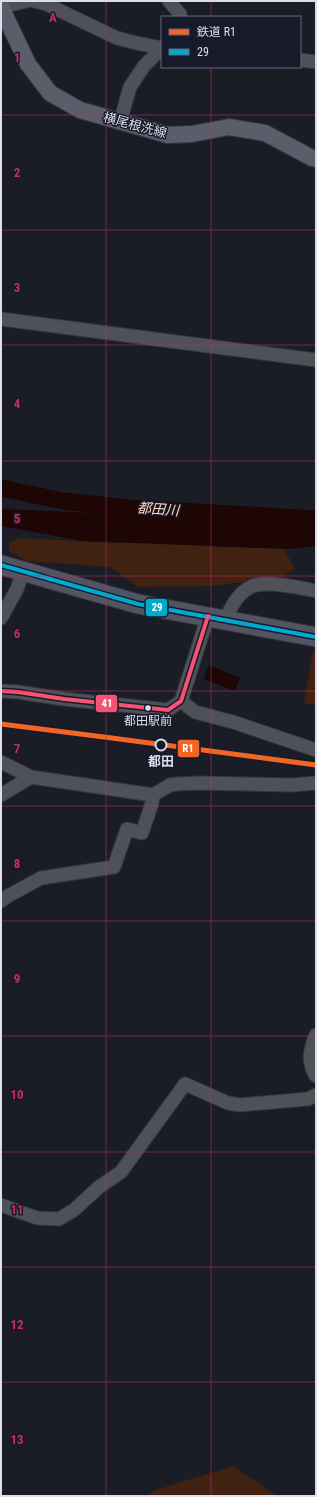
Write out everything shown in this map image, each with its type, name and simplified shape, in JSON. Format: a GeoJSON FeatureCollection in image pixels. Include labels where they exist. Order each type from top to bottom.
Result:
{"type":"FeatureCollection","features":[{"type":"Feature","properties":{"kind":"highway"},"geometry":{"type":"LineString","coordinates":[[1,565],[138,604],[226,619],[316,637]]}},
{"type":"Feature","properties":{"kind":"main road","name":"横尾根洗線"},"geometry":{"type":"LineString","coordinates":[[1,7],[28,64],[50,93],[80,110],[168,135],[192,134],[229,127],[265,134],[316,159]]}},
{"type":"Feature","properties":{"kind":"street"},"geometry":{"type":"LineString","coordinates":[[1,7],[27,1]]}},
{"type":"Feature","properties":{"kind":"street"},"geometry":{"type":"LineString","coordinates":[[34,1],[46,4],[117,38],[136,44],[161,48]]}},
{"type":"Feature","properties":{"kind":"street"},"geometry":{"type":"LineString","coordinates":[[169,1],[180,16]]}},
{"type":"Feature","properties":{"kind":"street"},"geometry":{"type":"LineString","coordinates":[[120,122],[130,88],[144,66],[161,49]]}},
{"type":"Feature","properties":{"kind":"street"},"geometry":{"type":"LineString","coordinates":[[301,60],[316,62]]}},
{"type":"Feature","properties":{"kind":"street"},"geometry":{"type":"LineString","coordinates":[[1,319],[316,360]]}},
{"type":"Feature","properties":{"kind":"street"},"geometry":{"type":"LineString","coordinates":[[1,618],[17,590],[23,572]]}},
{"type":"Feature","properties":{"kind":"street"},"geometry":{"type":"LineString","coordinates":[[226,619],[231,608],[241,594],[254,585],[276,584],[316,591]]}},
{"type":"Feature","properties":{"kind":"street"},"geometry":{"type":"LineString","coordinates":[[1,691],[168,710],[181,701],[208,616]]}},
{"type":"Feature","properties":{"kind":"street"},"geometry":{"type":"LineString","coordinates":[[181,701],[195,712],[233,722],[316,750]]}},
{"type":"Feature","properties":{"kind":"street"},"geometry":{"type":"LineString","coordinates":[[1,762],[31,777],[153,795],[170,785],[177,784],[200,783],[292,786],[316,783]]}},
{"type":"Feature","properties":{"kind":"street"},"geometry":{"type":"LineString","coordinates":[[1,795],[31,777]]}},
{"type":"Feature","properties":{"kind":"street"},"geometry":{"type":"LineString","coordinates":[[1,902],[8,896],[41,878],[114,867],[127,829],[142,832],[153,795]]}},
{"type":"Feature","properties":{"kind":"street"},"geometry":{"type":"LineString","coordinates":[[316,1035],[311,1048],[310,1059],[316,1076]]}},
{"type":"Feature","properties":{"kind":"street"},"geometry":{"type":"LineString","coordinates":[[1,1205],[37,1218],[59,1219],[74,1210],[99,1187],[121,1172],[185,1084],[228,1103],[240,1105],[308,1099],[316,1095]]}},
{"type":"Feature","properties":{"kind":"shaded area"},"geometry":{"type":"Polygon","coordinates":[[[1,509],[169,516],[301,526],[316,522],[316,546],[290,549],[82,541],[1,526],[1,509]]]}},
{"type":"Feature","properties":{"kind":"shaded area"},"geometry":{"type":"Polygon","coordinates":[[[21,538],[116,543],[166,542],[222,547],[284,549],[295,569],[280,578],[209,586],[138,587],[110,567],[26,561],[9,551],[9,542],[21,538]]]}},
{"type":"Feature","properties":{"kind":"shaded area"},"geometry":{"type":"Polygon","coordinates":[[[313,650],[316,651],[316,705],[304,703],[313,650]]]}},
{"type":"Feature","properties":{"kind":"shaded area"},"geometry":{"type":"Polygon","coordinates":[[[209,665],[240,678],[235,691],[204,679],[209,665]]]}},
{"type":"Feature","properties":{"kind":"shaded area"},"geometry":{"type":"Polygon","coordinates":[[[233,1466],[277,1496],[146,1496],[156,1490],[233,1466]]]}},
{"type":"Feature","properties":{"kind":"waterway","name":"都田川"},"geometry":{"type":"LineString","coordinates":[[1,488],[63,501],[129,508],[316,519]]}},
{"type":"Feature","properties":{"kind":"rail line","name":"R1"},"geometry":{"type":"LineString","coordinates":[[1,724],[316,765]]}},
{"type":"Feature","properties":{"kind":"transit line","name":"29"},"geometry":{"type":"LineString","coordinates":[[1,565],[138,604],[316,637]]}},
{"type":"Feature","properties":{"kind":"transit line","name":"41"},"geometry":{"type":"LineString","coordinates":[[1,691],[168,710],[181,701],[208,616]]}},
{"type":"Feature","properties":{"kind":"place","name":"都田駅前"},"geometry":{"type":"Point","coordinates":[148,708]}},
{"type":"Feature","properties":{"kind":"place","name":"都田"},"geometry":{"type":"Point","coordinates":[161,745]}}]}
